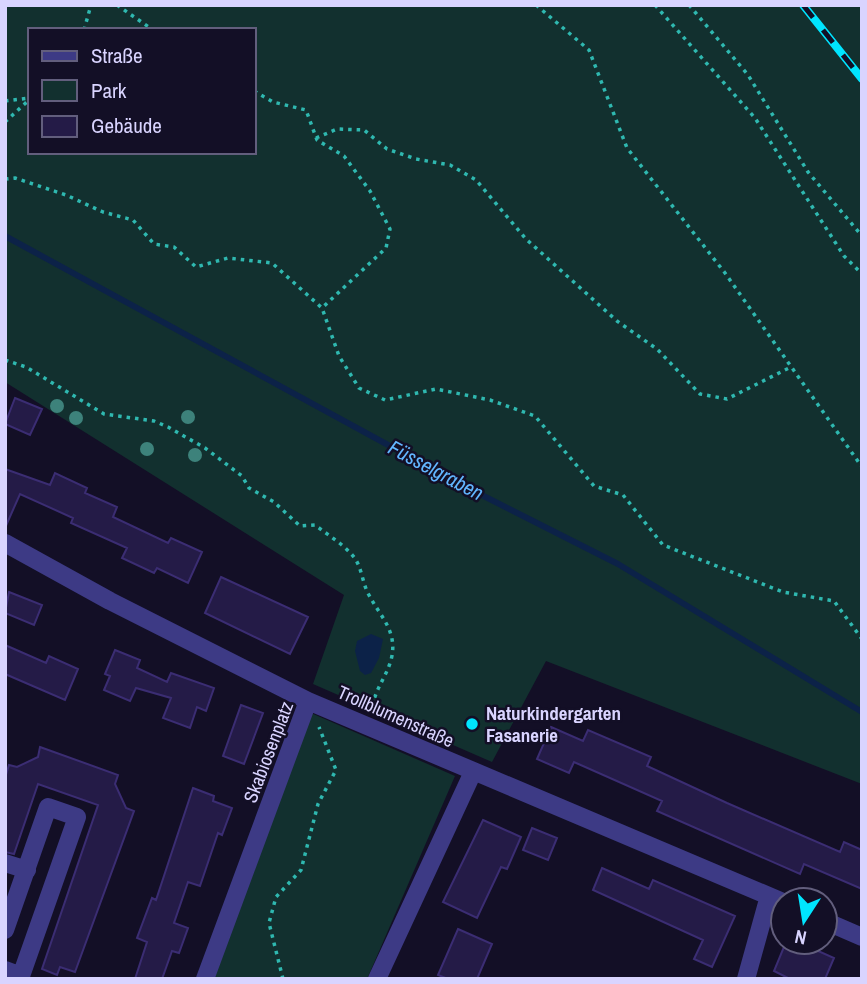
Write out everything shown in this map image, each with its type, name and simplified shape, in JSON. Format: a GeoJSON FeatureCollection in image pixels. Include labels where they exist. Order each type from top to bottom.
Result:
{"type":"FeatureCollection","features":[{"type":"Feature","properties":{"kind":"street","name":"Trollblumenstraße"},"geometry":{"type":"LineString","coordinates":[[5,543],[110,601],[308,701],[769,896]]}},
{"type":"Feature","properties":{"kind":"street","name":"Skabiosenplatz"},"geometry":{"type":"LineString","coordinates":[[205,979],[308,701]]}},
{"type":"Feature","properties":{"kind":"street"},"geometry":{"type":"LineString","coordinates":[[377,979],[473,772]]}},
{"type":"Feature","properties":{"kind":"street"},"geometry":{"type":"LineString","coordinates":[[5,930],[48,807],[77,817],[21,976],[5,970]]}},
{"type":"Feature","properties":{"kind":"street"},"geometry":{"type":"LineString","coordinates":[[5,863],[27,870]]}},
{"type":"Feature","properties":{"kind":"street"},"geometry":{"type":"LineString","coordinates":[[746,979],[769,918]]}},
{"type":"Feature","properties":{"kind":"street"},"geometry":{"type":"LineString","coordinates":[[839,927],[862,937]]}},
{"type":"Feature","properties":{"kind":"path"},"geometry":{"type":"LineString","coordinates":[[85,28],[91,5]]}},
{"type":"Feature","properties":{"kind":"path"},"geometry":{"type":"LineString","coordinates":[[117,5],[150,28]]}},
{"type":"Feature","properties":{"kind":"path"},"geometry":{"type":"LineString","coordinates":[[536,5],[589,50],[627,148],[725,273],[862,467]]}},
{"type":"Feature","properties":{"kind":"path"},"geometry":{"type":"LineString","coordinates":[[655,5],[755,118],[844,256],[862,274]]}},
{"type":"Feature","properties":{"kind":"path"},"geometry":{"type":"LineString","coordinates":[[689,5],[748,75],[808,172],[862,236]]}},
{"type":"Feature","properties":{"kind":"path"},"geometry":{"type":"LineString","coordinates":[[256,92],[273,102],[306,110],[316,138],[344,156],[370,191],[390,229],[386,248],[322,308]]}},
{"type":"Feature","properties":{"kind":"path"},"geometry":{"type":"LineString","coordinates":[[5,101],[28,98]]}},
{"type":"Feature","properties":{"kind":"path"},"geometry":{"type":"LineString","coordinates":[[5,122],[28,100]]}},
{"type":"Feature","properties":{"kind":"path"},"geometry":{"type":"LineString","coordinates":[[316,138],[337,129],[364,130],[387,149],[416,159],[450,165],[476,180],[526,239],[617,321],[657,349],[700,394],[727,399],[791,367]]}},
{"type":"Feature","properties":{"kind":"path"},"geometry":{"type":"LineString","coordinates":[[5,179],[15,178],[66,195],[103,212],[133,220],[154,244],[174,247],[196,267],[228,258],[272,263],[322,308],[339,356],[359,388],[385,400],[436,389],[490,400],[535,416],[594,486],[623,495],[663,545],[783,592],[834,601],[862,639]]}},
{"type":"Feature","properties":{"kind":"path"},"geometry":{"type":"LineString","coordinates":[[5,360],[26,367],[104,414],[154,421],[168,427],[205,448],[242,476],[249,488],[274,502],[300,526],[315,526],[355,558],[367,593],[388,624],[393,642],[391,662],[373,699],[370,728]]}},
{"type":"Feature","properties":{"kind":"path","name":"Skabiosenplatz"},"geometry":{"type":"LineString","coordinates":[[283,979],[269,923],[276,897],[301,870],[318,804],[337,770],[308,701]]}},
{"type":"Feature","properties":{"kind":"green space"},"geometry":{"type":"Polygon","coordinates":[[[5,5],[862,5],[862,784],[546,661],[492,762],[313,684],[344,595],[5,382],[5,5]]]}},
{"type":"Feature","properties":{"kind":"green space"},"geometry":{"type":"Polygon","coordinates":[[[311,713],[455,776],[367,979],[211,979],[311,713]]]}},
{"type":"Feature","properties":{"kind":"water"},"geometry":{"type":"Polygon","coordinates":[[[371,634],[383,639],[379,658],[371,673],[365,675],[360,671],[355,651],[357,641],[371,634]]]}},
{"type":"Feature","properties":{"kind":"building"},"geometry":{"type":"Polygon","coordinates":[[[15,398],[42,409],[30,435],[5,424],[15,398]]]}},
{"type":"Feature","properties":{"kind":"building"},"geometry":{"type":"Polygon","coordinates":[[[5,469],[50,485],[55,473],[87,488],[85,493],[117,507],[113,517],[168,543],[171,538],[202,552],[188,583],[157,568],[154,573],[122,558],[127,548],[71,523],[73,518],[20,494],[5,528],[5,469]]]}},
{"type":"Feature","properties":{"kind":"building"},"geometry":{"type":"Polygon","coordinates":[[[221,577],[308,617],[290,654],[205,613],[221,577]]]}},
{"type":"Feature","properties":{"kind":"building"},"geometry":{"type":"Polygon","coordinates":[[[9,592],[42,605],[34,625],[5,613],[9,592]]]}},
{"type":"Feature","properties":{"kind":"building"},"geometry":{"type":"Polygon","coordinates":[[[5,645],[46,663],[49,656],[78,669],[65,700],[5,674],[5,645]]]}},
{"type":"Feature","properties":{"kind":"building"},"geometry":{"type":"Polygon","coordinates":[[[115,650],[140,660],[137,668],[167,682],[171,673],[214,688],[206,711],[197,707],[190,728],[163,718],[171,698],[136,688],[130,701],[104,690],[110,676],[105,674],[115,650]]]}},
{"type":"Feature","properties":{"kind":"building"},"geometry":{"type":"Polygon","coordinates":[[[241,705],[263,713],[244,764],[223,756],[241,705]]]}},
{"type":"Feature","properties":{"kind":"building"},"geometry":{"type":"Polygon","coordinates":[[[551,727],[583,741],[588,730],[651,757],[647,766],[727,803],[840,852],[844,842],[862,850],[862,889],[804,864],[800,874],[657,811],[662,801],[574,762],[569,773],[537,759],[551,727]]]}},
{"type":"Feature","properties":{"kind":"building"},"geometry":{"type":"Polygon","coordinates":[[[40,747],[118,775],[115,784],[126,808],[134,811],[75,972],[60,967],[57,975],[42,969],[98,805],[38,784],[14,854],[5,852],[5,778],[9,765],[17,767],[38,757],[40,747]]]}},
{"type":"Feature","properties":{"kind":"building"},"geometry":{"type":"Polygon","coordinates":[[[193,788],[214,796],[213,801],[232,808],[222,835],[218,833],[200,886],[188,882],[174,923],[188,928],[179,953],[172,951],[162,979],[135,979],[147,942],[137,938],[152,898],[156,900],[193,788]]]}},
{"type":"Feature","properties":{"kind":"building"},"geometry":{"type":"Polygon","coordinates":[[[483,820],[521,837],[507,869],[501,867],[477,918],[443,902],[483,820]]]}},
{"type":"Feature","properties":{"kind":"building"},"geometry":{"type":"Polygon","coordinates":[[[532,828],[557,838],[548,860],[523,850],[532,828]]]}},
{"type":"Feature","properties":{"kind":"building"},"geometry":{"type":"Polygon","coordinates":[[[602,868],[649,889],[653,880],[735,916],[712,967],[694,959],[703,940],[593,890],[602,868]]]}},
{"type":"Feature","properties":{"kind":"building"},"geometry":{"type":"Polygon","coordinates":[[[458,929],[492,944],[477,979],[448,979],[438,975],[458,929]]]}},
{"type":"Feature","properties":{"kind":"building"},"geometry":{"type":"Polygon","coordinates":[[[780,956],[834,958],[825,979],[790,979],[774,971],[780,956]]]}},
{"type":"Feature","properties":{"kind":"waterway","name":"Füsselgraben"},"geometry":{"type":"LineString","coordinates":[[5,236],[456,482],[618,564],[862,712]]}},
{"type":"Feature","properties":{"kind":"railway"},"geometry":{"type":"LineString","coordinates":[[803,5],[862,79]]}},
{"type":"Feature","properties":{"kind":"place","name":"Naturkindergarten Fasanerie"},"geometry":{"type":"Point","coordinates":[472,724]}}]}
